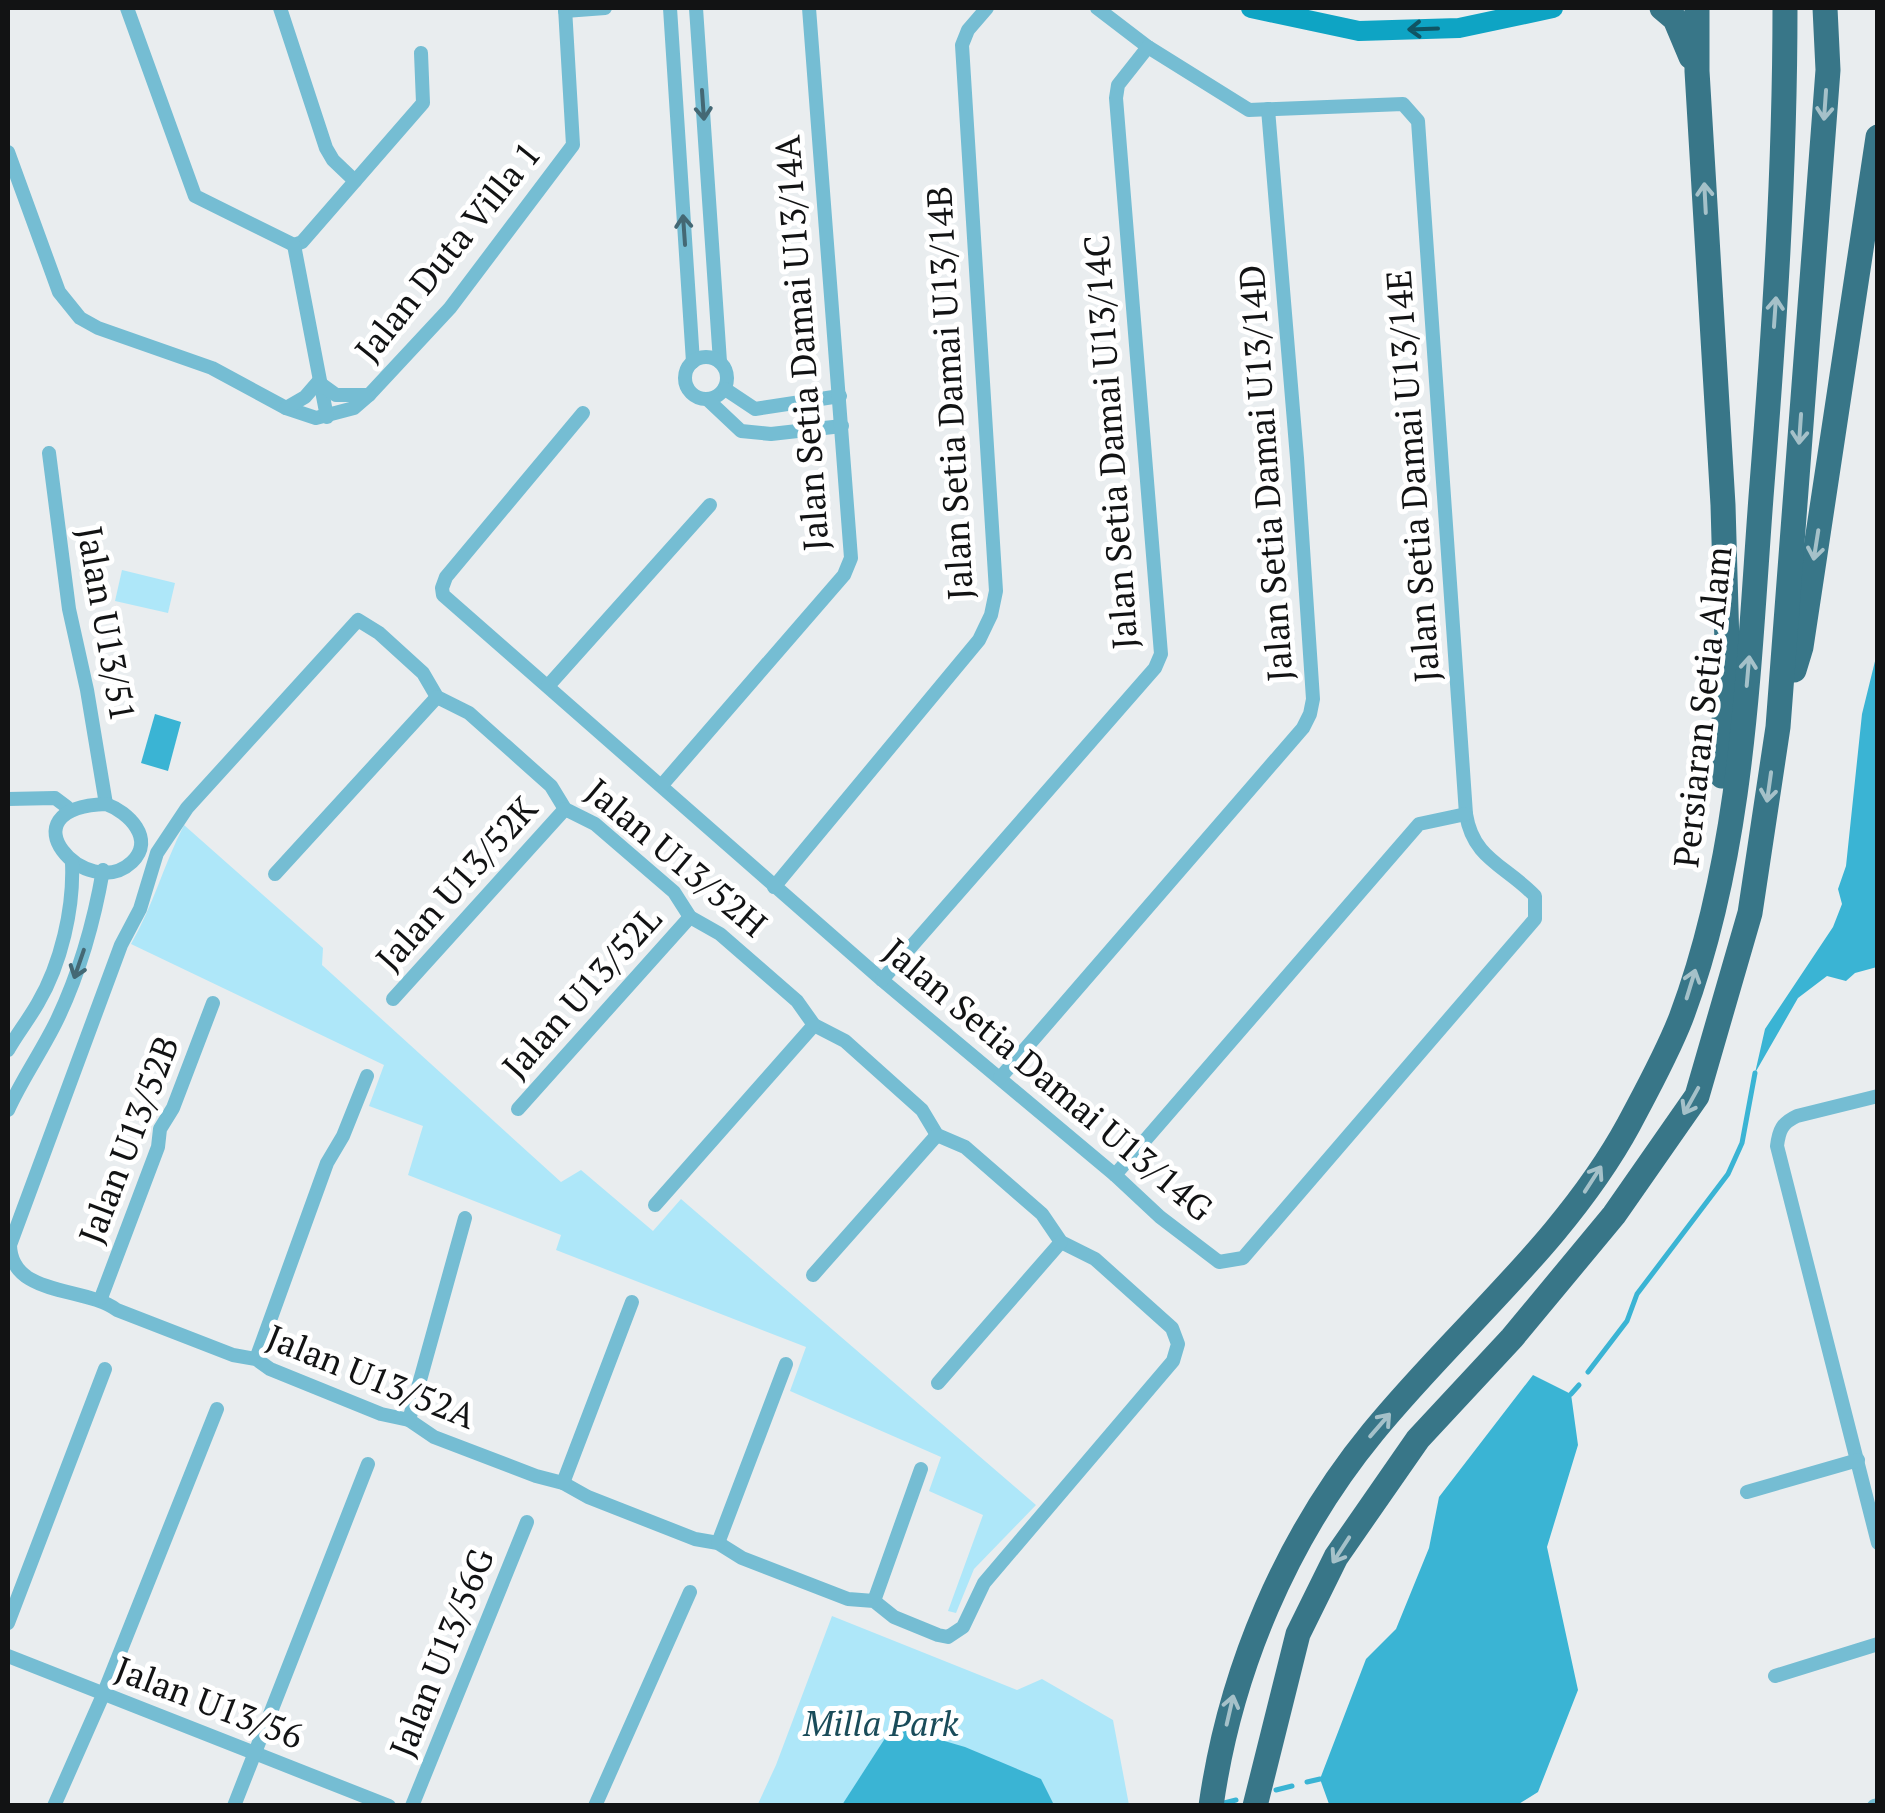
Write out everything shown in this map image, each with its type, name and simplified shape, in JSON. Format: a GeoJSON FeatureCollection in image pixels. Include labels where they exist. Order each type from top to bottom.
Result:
{"type":"FeatureCollection","features":[{"type":"Feature","properties":{"kind":"highway"},"geometry":{"type":"LineString","coordinates":[[1662,8],[1675,18],[1697,71]]}},
{"type":"Feature","properties":{"kind":"highway"},"geometry":{"type":"LineString","coordinates":[[1697,8],[1727,644],[1714,906]]}},
{"type":"Feature","properties":{"kind":"highway","name":"Persiaran Setia Alam"},"geometry":{"type":"LineString","coordinates":[[1211,1806],[1234,1690],[1265,1611],[1312,1519],[1372,1434],[1580,1200],[1628,1126],[1680,1020],[1714,906],[1734,812],[1777,282],[1786,130],[1785,8]]}},
{"type":"Feature","properties":{"kind":"highway","name":"Persiaran Setia Alam"},"geometry":{"type":"LineString","coordinates":[[1257,1800],[1298,1634],[1336,1556],[1418,1439],[1512,1338],[1614,1215],[1697,1096],[1750,913],[1778,727],[1828,70],[1824,8]]}},
{"type":"Feature","properties":{"kind":"highway"},"geometry":{"type":"LineString","coordinates":[[1778,727],[1801,647],[1878,137]]}},
{"type":"Feature","properties":{"kind":"street"},"geometry":{"type":"LineString","coordinates":[[127,8],[195,196],[294,245],[302,242],[423,103],[421,53]]}},
{"type":"Feature","properties":{"kind":"street"},"geometry":{"type":"LineString","coordinates":[[280,8],[326,148],[355,181]]}},
{"type":"Feature","properties":{"kind":"street"},"geometry":{"type":"LineString","coordinates":[[565,9],[605,8]]}},
{"type":"Feature","properties":{"kind":"street"},"geometry":{"type":"LineString","coordinates":[[670,8],[692,362],[686,373],[686,386],[695,396],[708,400],[741,431],[771,434],[842,426]]}},
{"type":"Feature","properties":{"kind":"street"},"geometry":{"type":"LineString","coordinates":[[696,8],[720,362]]}},
{"type":"Feature","properties":{"kind":"street","name":"Jalan Setia Damai U13/14A"},"geometry":{"type":"LineString","coordinates":[[662,785],[844,575],[850,558],[809,8]]}},
{"type":"Feature","properties":{"kind":"street","name":"Jalan Setia Damai U13/14B"},"geometry":{"type":"LineString","coordinates":[[774,886],[979,640],[991,614],[996,591],[962,45],[968,30],[987,8]]}},
{"type":"Feature","properties":{"kind":"street"},"geometry":{"type":"LineString","coordinates":[[1097,8],[1148,47],[1249,110],[1268,110]]}},
{"type":"Feature","properties":{"kind":"street"},"geometry":{"type":"LineString","coordinates":[[1250,8],[1359,32],[1459,28],[1553,8]]}},
{"type":"Feature","properties":{"kind":"street","name":"Jalan Duta Villa 1"},"geometry":{"type":"LineString","coordinates":[[327,417],[354,408],[369,395],[450,308],[573,145],[565,9]]}},
{"type":"Feature","properties":{"kind":"street","name":"Jalan Setia Damai U13/14C"},"geometry":{"type":"LineString","coordinates":[[882,980],[1155,668],[1161,654],[1116,98],[1118,85],[1148,47]]}},
{"type":"Feature","properties":{"kind":"street","name":"Jalan Setia Damai U13/14E"},"geometry":{"type":"LineString","coordinates":[[1268,110],[1403,104],[1412,110],[1420,134],[1466,814]]}},
{"type":"Feature","properties":{"kind":"street","name":"Jalan Setia Damai U13/14D"},"geometry":{"type":"LineString","coordinates":[[1000,1078],[1310,714],[1313,698],[1297,458],[1268,110]]}},
{"type":"Feature","properties":{"kind":"street"},"geometry":{"type":"LineString","coordinates":[[8,152],[59,292],[80,318],[212,368],[304,416],[327,417],[294,245]]}},
{"type":"Feature","properties":{"kind":"street"},"geometry":{"type":"LineString","coordinates":[[688,292],[696,300],[710,298],[716,292]]}},
{"type":"Feature","properties":{"kind":"street"},"geometry":{"type":"LineString","coordinates":[[692,362],[710,357],[720,362],[728,374],[725,389],[708,400]]}},
{"type":"Feature","properties":{"kind":"street"},"geometry":{"type":"LineString","coordinates":[[318,382],[336,396],[369,395]]}},
{"type":"Feature","properties":{"kind":"street"},"geometry":{"type":"LineString","coordinates":[[286,408],[305,397],[318,382]]}},
{"type":"Feature","properties":{"kind":"street"},"geometry":{"type":"LineString","coordinates":[[725,389],[755,409],[840,396]]}},
{"type":"Feature","properties":{"kind":"street","name":"Jalan Setia Damai U13/14G"},"geometry":{"type":"LineString","coordinates":[[583,413],[446,577],[442,588],[448,601],[882,980],[1115,1175],[1160,1218],[1218,1262],[1242,1258],[1535,918],[1535,896],[1479,850],[1469,836],[1466,814]]}},
{"type":"Feature","properties":{"kind":"street","name":"Jalan U13/51"},"geometry":{"type":"LineString","coordinates":[[49,453],[69,609],[106,804]]}},
{"type":"Feature","properties":{"kind":"street"},"geometry":{"type":"LineString","coordinates":[[548,686],[710,505]]}},
{"type":"Feature","properties":{"kind":"street","name":"Jalan U13/52H"},"geometry":{"type":"LineString","coordinates":[[158,853],[187,808],[358,620],[378,632],[423,673],[437,697],[469,712],[552,786],[565,809],[596,824],[674,892],[690,917],[720,934],[797,1001],[814,1025],[846,1042],[922,1110],[937,1135],[965,1147],[1042,1214],[1062,1242],[1095,1259],[1172,1328],[1178,1344],[1173,1361],[1056,1496]]}},
{"type":"Feature","properties":{"kind":"street"},"geometry":{"type":"LineString","coordinates":[[275,874],[437,697]]}},
{"type":"Feature","properties":{"kind":"street"},"geometry":{"type":"LineString","coordinates":[[8,798],[55,798],[68,807],[67,812]]}},
{"type":"Feature","properties":{"kind":"street"},"geometry":{"type":"LineString","coordinates":[[106,804],[132,819],[139,830],[141,845],[133,861],[118,869],[103,870],[72,863],[61,852],[56,836],[56,824],[67,812],[106,804]]}},
{"type":"Feature","properties":{"kind":"street","name":"Jalan U13/52K"},"geometry":{"type":"LineString","coordinates":[[394,999],[565,809]]}},
{"type":"Feature","properties":{"kind":"street"},"geometry":{"type":"LineString","coordinates":[[1115,1175],[1418,824],[1466,814]]}},
{"type":"Feature","properties":{"kind":"street"},"geometry":{"type":"LineString","coordinates":[[141,845],[158,853]]}},
{"type":"Feature","properties":{"kind":"street","name":"Jalan U13/52A"},"geometry":{"type":"LineString","coordinates":[[158,853],[10,1245],[10,1256],[18,1273],[79,1296],[101,1298],[117,1310],[234,1355],[256,1359],[270,1369],[381,1414],[409,1420],[434,1436],[563,1483],[588,1498],[659,1525],[718,1543],[742,1558],[848,1599],[874,1601],[894,1617],[938,1635],[957,1633],[969,1618],[984,1582],[1056,1496]]}},
{"type":"Feature","properties":{"kind":"street"},"geometry":{"type":"LineString","coordinates":[[8,1050],[39,1001],[53,969],[73,886],[72,863]]}},
{"type":"Feature","properties":{"kind":"street"},"geometry":{"type":"LineString","coordinates":[[8,1110],[74,981],[103,870]]}},
{"type":"Feature","properties":{"kind":"street","name":"Jalan U13/52L"},"geometry":{"type":"LineString","coordinates":[[518,1109],[690,917]]}},
{"type":"Feature","properties":{"kind":"street","name":"Jalan U13/52B"},"geometry":{"type":"LineString","coordinates":[[101,1298],[158,1147],[160,1130],[173,1108],[213,1003]]}},
{"type":"Feature","properties":{"kind":"street"},"geometry":{"type":"LineString","coordinates":[[655,1205],[814,1025]]}},
{"type":"Feature","properties":{"kind":"street"},"geometry":{"type":"LineString","coordinates":[[256,1359],[328,1163],[367,1076]]}},
{"type":"Feature","properties":{"kind":"street"},"geometry":{"type":"LineString","coordinates":[[1878,1096],[1797,1116],[1779,1130],[1779,1163],[1878,1544]]}},
{"type":"Feature","properties":{"kind":"street"},"geometry":{"type":"LineString","coordinates":[[812,1274],[937,1135]]}},
{"type":"Feature","properties":{"kind":"street"},"geometry":{"type":"LineString","coordinates":[[409,1420],[465,1218]]}},
{"type":"Feature","properties":{"kind":"street"},"geometry":{"type":"LineString","coordinates":[[938,1383],[1062,1242]]}},
{"type":"Feature","properties":{"kind":"street"},"geometry":{"type":"LineString","coordinates":[[563,1483],[632,1302]]}},
{"type":"Feature","properties":{"kind":"street"},"geometry":{"type":"LineString","coordinates":[[718,1543],[786,1364]]}},
{"type":"Feature","properties":{"kind":"street"},"geometry":{"type":"LineString","coordinates":[[8,1623],[105,1369]]}},
{"type":"Feature","properties":{"kind":"street"},"geometry":{"type":"LineString","coordinates":[[54,1806],[103,1695],[217,1409]]}},
{"type":"Feature","properties":{"kind":"street"},"geometry":{"type":"LineString","coordinates":[[1747,1492],[1858,1460]]}},
{"type":"Feature","properties":{"kind":"street"},"geometry":{"type":"LineString","coordinates":[[234,1806],[368,1464]]}},
{"type":"Feature","properties":{"kind":"street"},"geometry":{"type":"LineString","coordinates":[[874,1601],[921,1468]]}},
{"type":"Feature","properties":{"kind":"street","name":"Jalan U13/56G"},"geometry":{"type":"LineString","coordinates":[[412,1806],[527,1522]]}},
{"type":"Feature","properties":{"kind":"street"},"geometry":{"type":"LineString","coordinates":[[595,1806],[690,1592]]}},
{"type":"Feature","properties":{"kind":"street"},"geometry":{"type":"LineString","coordinates":[[1775,1676],[1878,1644]]}},
{"type":"Feature","properties":{"kind":"street","name":"Jalan U13/56"},"geometry":{"type":"LineString","coordinates":[[8,1656],[390,1806]]}},
{"type":"Feature","properties":{"kind":"green space"},"geometry":{"type":"Polygon","coordinates":[[[122,570],[175,583],[168,613],[115,601],[122,570]]]}},
{"type":"Feature","properties":{"kind":"green space"},"geometry":{"type":"Polygon","coordinates":[[[184,825],[323,948],[322,965],[561,1182],[581,1170],[653,1231],[681,1199],[1036,1505],[974,1569],[956,1613],[948,1611],[983,1515],[929,1491],[941,1457],[790,1391],[806,1347],[556,1250],[561,1235],[408,1175],[423,1126],[369,1106],[384,1065],[131,944],[184,825]]]}},
{"type":"Feature","properties":{"kind":"green space","name":"Milla Park"},"geometry":{"type":"Polygon","coordinates":[[[832,1616],[1017,1690],[1042,1679],[1113,1720],[1129,1805],[757,1806],[832,1616]]]}},
{"type":"Feature","properties":{"kind":"water"},"geometry":{"type":"Polygon","coordinates":[[[1877,653],[1877,967],[1855,973],[1846,981],[1827,976],[1798,998],[1755,1073],[1765,1029],[1833,927],[1842,904],[1838,889],[1846,866],[1862,714],[1877,653]]]}},
{"type":"Feature","properties":{"kind":"water"},"geometry":{"type":"Polygon","coordinates":[[[155,714],[181,722],[168,771],[141,763],[155,714]]]}},
{"type":"Feature","properties":{"kind":"water"},"geometry":{"type":"Polygon","coordinates":[[[1533,1375],[1571,1394],[1578,1445],[1547,1547],[1578,1690],[1538,1792],[1517,1805],[1329,1804],[1320,1779],[1366,1659],[1396,1629],[1429,1548],[1439,1497],[1533,1375]]]}},
{"type":"Feature","properties":{"kind":"water"},"geometry":{"type":"Polygon","coordinates":[[[893,1726],[965,1747],[1041,1779],[1054,1805],[842,1805],[893,1726]]]}},
{"type":"Feature","properties":{"kind":"waterway"},"geometry":{"type":"LineString","coordinates":[[1588,1372],[1627,1321],[1637,1294],[1728,1174],[1742,1143],[1755,1073]]}},
{"type":"Feature","properties":{"kind":"waterway"},"geometry":{"type":"LineString","coordinates":[[1571,1394],[1579,1385]]}},
{"type":"Feature","properties":{"kind":"waterway"},"geometry":{"type":"LineString","coordinates":[[1307,1782],[1320,1779]]}},
{"type":"Feature","properties":{"kind":"waterway"},"geometry":{"type":"LineString","coordinates":[[1276,1790],[1292,1786]]}},
{"type":"Feature","properties":{"kind":"waterway"},"geometry":{"type":"LineString","coordinates":[[1220,1804],[1236,1800]]}}]}
